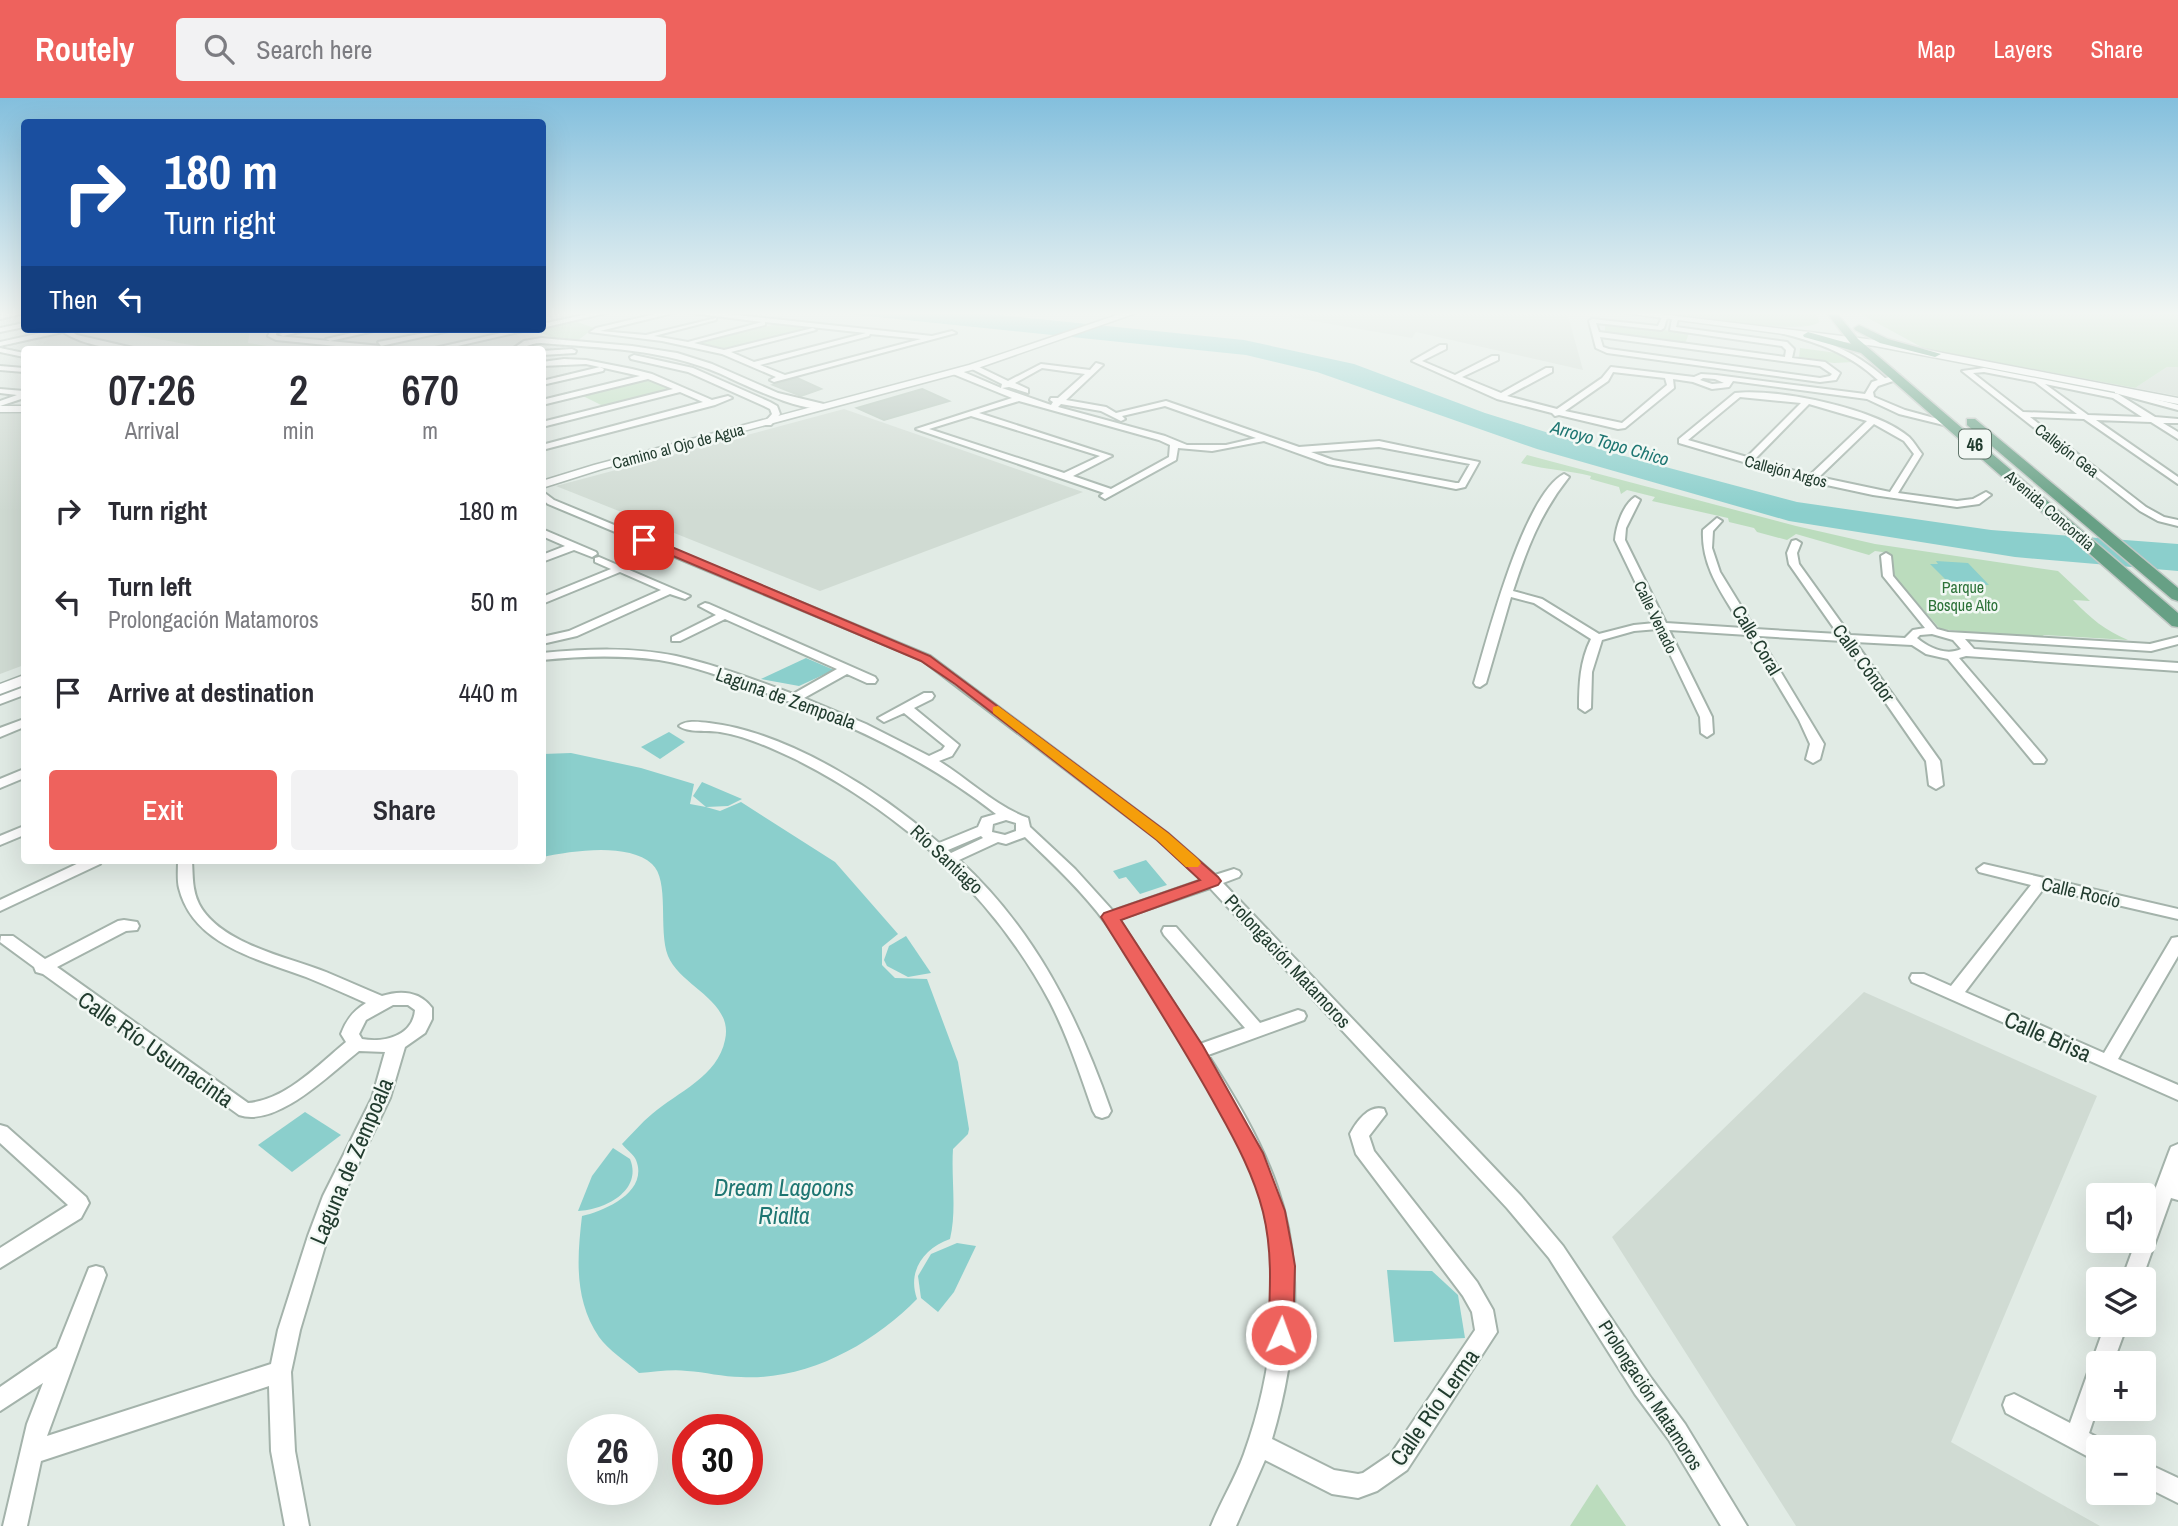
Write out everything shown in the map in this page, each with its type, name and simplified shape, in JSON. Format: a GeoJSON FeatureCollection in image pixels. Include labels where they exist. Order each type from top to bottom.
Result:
{"type":"FeatureCollection","features":[{"type":"Feature","properties":{"kind":"main road","name":"Avenida Concordia"},"geometry":{"type":"LineString","coordinates":[[1907,379],[2108,537],[2178,596]]}},
{"type":"Feature","properties":{"kind":"main road","name":"Avenida Concordia"},"geometry":{"type":"LineString","coordinates":[[1907,379],[1953,413],[2079,536],[2178,622]]}},
{"type":"Feature","properties":{"kind":"street"},"geometry":{"type":"LineString","coordinates":[[546,402],[640,379]]}},
{"type":"Feature","properties":{"kind":"street"},"geometry":{"type":"LineString","coordinates":[[657,379],[712,403]]}},
{"type":"Feature","properties":{"kind":"street"},"geometry":{"type":"LineString","coordinates":[[710,379],[767,404],[776,411],[775,417],[768,423]]}},
{"type":"Feature","properties":{"kind":"street"},"geometry":{"type":"LineString","coordinates":[[736,379],[785,399],[828,406]]}},
{"type":"Feature","properties":{"kind":"street"},"geometry":{"type":"LineString","coordinates":[[768,382],[778,379]]}},
{"type":"Feature","properties":{"kind":"street","name":"Camino al Ojo de Agua"},"geometry":{"type":"LineString","coordinates":[[546,484],[931,379]]}},
{"type":"Feature","properties":{"kind":"street"},"geometry":{"type":"LineString","coordinates":[[972,379],[1018,398],[1162,438],[1174,446],[1229,449],[1265,438]]}},
{"type":"Feature","properties":{"kind":"street"},"geometry":{"type":"LineString","coordinates":[[999,379],[1060,402],[1103,409],[1125,422],[1120,427]]}},
{"type":"Feature","properties":{"kind":"street"},"geometry":{"type":"LineString","coordinates":[[996,389],[1020,379]]}},
{"type":"Feature","properties":{"kind":"street"},"geometry":{"type":"LineString","coordinates":[[1051,407],[1084,379]]}},
{"type":"Feature","properties":{"kind":"street"},"geometry":{"type":"LineString","coordinates":[[1456,379],[1500,397],[1555,414],[1618,426],[1625,425],[1671,386],[1670,379],[1697,382],[1738,395],[1850,411],[1889,426],[1918,452],[1892,495]]}},
{"type":"Feature","properties":{"kind":"street"},"geometry":{"type":"LineString","coordinates":[[1500,397],[1533,379]]}},
{"type":"Feature","properties":{"kind":"street"},"geometry":{"type":"LineString","coordinates":[[1555,414],[1605,379]]}},
{"type":"Feature","properties":{"kind":"street"},"geometry":{"type":"LineString","coordinates":[[1697,382],[1699,379]]}},
{"type":"Feature","properties":{"kind":"street"},"geometry":{"type":"LineString","coordinates":[[1719,379],[1754,396]]}},
{"type":"Feature","properties":{"kind":"street"},"geometry":{"type":"LineString","coordinates":[[1727,379],[1872,399],[1902,412],[1953,413]]}},
{"type":"Feature","properties":{"kind":"street"},"geometry":{"type":"LineString","coordinates":[[1810,379],[1829,379]]}},
{"type":"Feature","properties":{"kind":"street"},"geometry":{"type":"LineString","coordinates":[[1872,399],[1870,388],[1886,379]]}},
{"type":"Feature","properties":{"kind":"street","name":"Callejón Gea"},"geometry":{"type":"LineString","coordinates":[[1974,379],[2143,509],[2174,522]]}},
{"type":"Feature","properties":{"kind":"street","name":"Callejón Gea"},"geometry":{"type":"LineString","coordinates":[[2028,379],[2035,380]]}},
{"type":"Feature","properties":{"kind":"street"},"geometry":{"type":"LineString","coordinates":[[2066,379],[2178,401]]}},
{"type":"Feature","properties":{"kind":"street"},"geometry":{"type":"LineString","coordinates":[[2035,380],[2178,481]]}},
{"type":"Feature","properties":{"kind":"street"},"geometry":{"type":"LineString","coordinates":[[2035,380],[2115,396],[2178,436]]}},
{"type":"Feature","properties":{"kind":"street"},"geometry":{"type":"LineString","coordinates":[[1717,387],[1729,384],[1799,389]]}},
{"type":"Feature","properties":{"kind":"street"},"geometry":{"type":"LineString","coordinates":[[2020,414],[2177,420],[2178,408],[2111,387]]}},
{"type":"Feature","properties":{"kind":"street"},"geometry":{"type":"LineString","coordinates":[[546,424],[681,389]]}},
{"type":"Feature","properties":{"kind":"street"},"geometry":{"type":"LineString","coordinates":[[0,391],[21,394]]}},
{"type":"Feature","properties":{"kind":"street","name":"Callejón Argos"},"geometry":{"type":"LineString","coordinates":[[1738,395],[1682,441],[1811,479],[1892,495],[1964,504],[1976,502],[1986,495]]}},
{"type":"Feature","properties":{"kind":"street"},"geometry":{"type":"LineString","coordinates":[[546,447],[728,398]]}},
{"type":"Feature","properties":{"kind":"street"},"geometry":{"type":"LineString","coordinates":[[1018,398],[919,430],[1112,492]]}},
{"type":"Feature","properties":{"kind":"street"},"geometry":{"type":"LineString","coordinates":[[767,404],[785,399]]}},
{"type":"Feature","properties":{"kind":"street"},"geometry":{"type":"LineString","coordinates":[[1116,415],[1166,402],[1265,438],[1338,464],[1456,486],[1462,485],[1475,462],[1379,444],[1299,450]]}},
{"type":"Feature","properties":{"kind":"street"},"geometry":{"type":"LineString","coordinates":[[1748,461],[1805,404]]}},
{"type":"Feature","properties":{"kind":"street"},"geometry":{"type":"LineString","coordinates":[[971,413],[1108,456],[1065,477]]}},
{"type":"Feature","properties":{"kind":"street"},"geometry":{"type":"LineString","coordinates":[[1811,479],[1874,419]]}},
{"type":"Feature","properties":{"kind":"street"},"geometry":{"type":"LineString","coordinates":[[1102,497],[1174,458],[1174,446]]}},
{"type":"Feature","properties":{"kind":"street"},"geometry":{"type":"LineString","coordinates":[[1480,683],[1506,592],[1546,495],[1564,477]]}},
{"type":"Feature","properties":{"kind":"street","name":"Prolongación Matamoros"},"geometry":{"type":"LineString","coordinates":[[546,498],[551,502],[926,658],[1163,836],[1212,881],[1514,1202],[1556,1252],[1677,1432],[1735,1526]]}},
{"type":"Feature","properties":{"kind":"street","name":"Calle Venado"},"geometry":{"type":"LineString","coordinates":[[1635,500],[1621,528],[1620,540],[1659,626],[1706,717],[1707,733]]}},
{"type":"Feature","properties":{"kind":"street","name":"Calle Coral"},"geometry":{"type":"LineString","coordinates":[[1717,521],[1708,530],[1715,572],[1817,744],[1813,759]]}},
{"type":"Feature","properties":{"kind":"street"},"geometry":{"type":"LineString","coordinates":[[546,534],[619,569],[685,596]]}},
{"type":"Feature","properties":{"kind":"street","name":"Calle Cóndor"},"geometry":{"type":"LineString","coordinates":[[1796,542],[1792,553],[1794,564],[1933,761],[1936,785]]}},
{"type":"Feature","properties":{"kind":"street"},"geometry":{"type":"LineString","coordinates":[[546,558],[574,547]]}},
{"type":"Feature","properties":{"kind":"street"},"geometry":{"type":"LineString","coordinates":[[1886,556],[1888,576],[1933,631]]}},
{"type":"Feature","properties":{"kind":"street"},"geometry":{"type":"LineString","coordinates":[[546,599],[619,569]]}},
{"type":"Feature","properties":{"kind":"street"},"geometry":{"type":"LineString","coordinates":[[546,641],[573,634],[669,590]]}},
{"type":"Feature","properties":{"kind":"street"},"geometry":{"type":"LineString","coordinates":[[1506,592],[1538,601],[1597,638],[1634,628],[1659,626],[1914,642],[1929,651],[1951,655],[1966,652],[2174,665]]}},
{"type":"Feature","properties":{"kind":"street"},"geometry":{"type":"LineString","coordinates":[[705,606],[871,680]]}},
{"type":"Feature","properties":{"kind":"street"},"geometry":{"type":"LineString","coordinates":[[676,639],[724,615]]}},
{"type":"Feature","properties":{"kind":"street"},"geometry":{"type":"LineString","coordinates":[[1914,642],[1911,638],[1917,632],[1933,631],[1950,635],[2151,648],[2178,640]]}},
{"type":"Feature","properties":{"kind":"street"},"geometry":{"type":"LineString","coordinates":[[1950,635],[1963,642],[1968,649],[1966,652]]}},
{"type":"Feature","properties":{"kind":"street"},"geometry":{"type":"LineString","coordinates":[[1585,708],[1586,666],[1597,638]]}},
{"type":"Feature","properties":{"kind":"street"},"geometry":{"type":"LineString","coordinates":[[2068,643],[2083,658]]}},
{"type":"Feature","properties":{"kind":"street"},"geometry":{"type":"LineString","coordinates":[[2151,648],[2174,665]]}},
{"type":"Feature","properties":{"kind":"street","name":"Laguna de Zempoala"},"geometry":{"type":"LineString","coordinates":[[546,657],[607,653],[661,657],[715,671],[794,699],[854,722],[931,760],[974,788],[1006,815],[1019,818],[1026,830]]}},
{"type":"Feature","properties":{"kind":"street"},"geometry":{"type":"LineString","coordinates":[[1951,655],[2039,760]]}},
{"type":"Feature","properties":{"kind":"street"},"geometry":{"type":"LineString","coordinates":[[794,699],[847,669]]}},
{"type":"Feature","properties":{"kind":"street"},"geometry":{"type":"LineString","coordinates":[[0,689],[21,681]]}},
{"type":"Feature","properties":{"kind":"street"},"geometry":{"type":"LineString","coordinates":[[0,699],[21,692]]}},
{"type":"Feature","properties":{"kind":"street"},"geometry":{"type":"LineString","coordinates":[[884,718],[928,696]]}},
{"type":"Feature","properties":{"kind":"street"},"geometry":{"type":"LineString","coordinates":[[905,707],[952,745],[947,753],[931,760]]}},
{"type":"Feature","properties":{"kind":"street"},"geometry":{"type":"LineString","coordinates":[[0,733],[21,724]]}},
{"type":"Feature","properties":{"kind":"street","name":"Río Santiago"},"geometry":{"type":"LineString","coordinates":[[685,726],[714,726],[738,732],[802,757],[873,798],[946,853],[994,903],[1045,979],[1091,1072],[1102,1111]]}},
{"type":"Feature","properties":{"kind":"street"},"geometry":{"type":"LineString","coordinates":[[0,784],[21,775]]}},
{"type":"Feature","properties":{"kind":"street"},"geometry":{"type":"LineString","coordinates":[[989,834],[987,821],[1006,815]]}},
{"type":"Feature","properties":{"kind":"street"},"geometry":{"type":"LineString","coordinates":[[946,853],[989,834],[1013,839],[1026,830],[1110,917],[1196,1052],[1252,1153],[1274,1211],[1283,1266],[1280,1358],[1259,1445],[1240,1496],[1223,1526]]}},
{"type":"Feature","properties":{"kind":"street"},"geometry":{"type":"LineString","coordinates":[[0,841],[21,832]]}},
{"type":"Feature","properties":{"kind":"street"},"geometry":{"type":"LineString","coordinates":[[0,906],[89,864]]}},
{"type":"Feature","properties":{"kind":"street"},"geometry":{"type":"LineString","coordinates":[[185,864],[185,881],[198,912],[213,930],[232,944],[257,956],[331,980],[381,1003]]}},
{"type":"Feature","properties":{"kind":"street","name":"Calle Rocío"},"geometry":{"type":"LineString","coordinates":[[1984,869],[2178,914]]}},
{"type":"Feature","properties":{"kind":"street"},"geometry":{"type":"LineString","coordinates":[[1110,917],[1234,874]]}},
{"type":"Feature","properties":{"kind":"street"},"geometry":{"type":"LineString","coordinates":[[1954,994],[2041,882]]}},
{"type":"Feature","properties":{"kind":"street"},"geometry":{"type":"LineString","coordinates":[[42,968],[124,925],[131,926]]}},
{"type":"Feature","properties":{"kind":"street"},"geometry":{"type":"LineString","coordinates":[[1170,931],[1257,1031]]}},
{"type":"Feature","properties":{"kind":"street","name":"Calle Río Usumacinta"},"geometry":{"type":"LineString","coordinates":[[7,940],[42,968],[245,1110],[263,1109],[284,1100],[356,1044]]}},
{"type":"Feature","properties":{"kind":"street"},"geometry":{"type":"LineString","coordinates":[[2107,1062],[2178,942]]}},
{"type":"Feature","properties":{"kind":"street","name":"Calle Brisa"},"geometry":{"type":"LineString","coordinates":[[1917,978],[2178,1093]]}},
{"type":"Feature","properties":{"kind":"street"},"geometry":{"type":"LineString","coordinates":[[412,999],[424,1008],[425,1015],[416,1030],[397,1043],[374,1048],[356,1044],[352,1040],[352,1027],[363,1013],[381,1003],[412,999]]}},
{"type":"Feature","properties":{"kind":"street"},"geometry":{"type":"LineString","coordinates":[[1196,1052],[1298,1016]]}},
{"type":"Feature","properties":{"kind":"street","name":"Laguna de Zempoala"},"geometry":{"type":"LineString","coordinates":[[297,1526],[283,1451],[280,1372],[289,1330],[332,1196],[381,1098],[397,1043]]}},
{"type":"Feature","properties":{"kind":"street","name":"Calle Río Lerma"},"geometry":{"type":"LineString","coordinates":[[1259,1445],[1332,1482],[1346,1486],[1358,1486],[1386,1474],[1399,1462],[1486,1332],[1482,1310],[1470,1289],[1365,1154],[1359,1134],[1377,1114]]}},
{"type":"Feature","properties":{"kind":"street"},"geometry":{"type":"LineString","coordinates":[[0,1132],[78,1200],[74,1212],[0,1259]]}},
{"type":"Feature","properties":{"kind":"street"},"geometry":{"type":"LineString","coordinates":[[2137,1267],[2171,1189],[2178,1152]]}},
{"type":"Feature","properties":{"kind":"street"},"geometry":{"type":"LineString","coordinates":[[15,1526],[31,1453],[63,1356],[96,1275]]}},
{"type":"Feature","properties":{"kind":"street"},"geometry":{"type":"LineString","coordinates":[[0,1400],[63,1356]]}},
{"type":"Feature","properties":{"kind":"street"},"geometry":{"type":"LineString","coordinates":[[31,1453],[280,1372]]}},
{"type":"Feature","properties":{"kind":"street"},"geometry":{"type":"LineString","coordinates":[[2014,1405],[2086,1443]]}},
{"type":"Feature","properties":{"kind":"street"},"geometry":{"type":"LineString","coordinates":[[2076,1438],[2086,1409]]}},
{"type":"Feature","properties":{"kind":"street"},"geometry":{"type":"LineString","coordinates":[[2156,1480],[2178,1491]]}},
{"type":"Feature","properties":{"kind":"shaded area"},"geometry":{"type":"Polygon","coordinates":[[[2149,379],[2178,379],[2178,396],[2135,388],[2149,379]]]}},
{"type":"Feature","properties":{"kind":"shaded area"},"geometry":{"type":"Polygon","coordinates":[[[844,409],[1083,492],[820,591],[556,486],[844,409]]]}},
{"type":"Feature","properties":{"kind":"shaded area"},"geometry":{"type":"Polygon","coordinates":[[[0,413],[21,414],[21,666],[0,674],[0,413]]]}},
{"type":"Feature","properties":{"kind":"shaded area"},"geometry":{"type":"Polygon","coordinates":[[[1864,992],[2097,1096],[1951,1442],[2100,1526],[1796,1526],[1612,1237],[1864,992]]]}},
{"type":"Feature","properties":{"kind":"green space"},"geometry":{"type":"Polygon","coordinates":[[[648,379],[670,389],[603,406],[583,396],[648,379]]]}},
{"type":"Feature","properties":{"kind":"green space"},"geometry":{"type":"Polygon","coordinates":[[[2085,379],[2149,379],[2135,388],[2085,379]]]}},
{"type":"Feature","properties":{"kind":"green space","name":"Parque Bosque Alto"},"geometry":{"type":"Polygon","coordinates":[[[1527,455],[1796,526],[1875,544],[2058,571],[2090,601],[2073,600],[2080,607],[2105,628],[2128,640],[2044,635],[2038,639],[1940,629],[1895,577],[1889,553],[1875,551],[1869,555],[1796,534],[1787,540],[1757,532],[1754,528],[1729,522],[1728,518],[1652,501],[1655,497],[1627,490],[1621,494],[1619,487],[1590,479],[1591,476],[1521,463],[1527,455]]]}},
{"type":"Feature","properties":{"kind":"green space"},"geometry":{"type":"Polygon","coordinates":[[[1597,1484],[1626,1526],[1570,1526],[1597,1484]]]}},
{"type":"Feature","properties":{"kind":"water"},"geometry":{"type":"Polygon","coordinates":[[[1336,379],[1393,379],[1485,413],[1613,453],[1797,502],[1991,530],[2178,544],[2178,571],[2015,557],[1789,521],[1537,449],[1336,379]]]}},
{"type":"Feature","properties":{"kind":"water"},"geometry":{"type":"Polygon","coordinates":[[[1936,561],[1968,563],[1989,585],[1949,583],[1930,564],[1938,564],[1936,561]]]}},
{"type":"Feature","properties":{"kind":"water"},"geometry":{"type":"Polygon","coordinates":[[[806,658],[834,670],[799,686],[761,679],[806,658]]]}},
{"type":"Feature","properties":{"kind":"water"},"geometry":{"type":"Polygon","coordinates":[[[669,732],[685,742],[660,759],[641,747],[669,732]]]}},
{"type":"Feature","properties":{"kind":"water","name":"Dream Lagoons Rialta"},"geometry":{"type":"Polygon","coordinates":[[[571,753],[641,768],[694,784],[690,804],[720,811],[741,802],[835,862],[898,934],[882,947],[882,965],[895,978],[927,979],[958,1062],[969,1129],[968,1134],[953,1149],[953,1217],[950,1239],[932,1248],[920,1262],[914,1279],[917,1299],[859,1345],[814,1366],[766,1377],[734,1377],[681,1370],[639,1373],[603,1342],[591,1323],[581,1294],[579,1278],[582,1216],[612,1205],[630,1190],[636,1182],[638,1171],[635,1158],[622,1144],[652,1114],[696,1082],[714,1064],[721,1053],[726,1026],[714,1004],[684,977],[668,956],[661,881],[652,864],[642,857],[614,851],[568,852],[546,856],[546,754],[571,753]]]}},
{"type":"Feature","properties":{"kind":"water"},"geometry":{"type":"Polygon","coordinates":[[[702,782],[742,799],[728,806],[706,807],[693,796],[702,782]]]}},
{"type":"Feature","properties":{"kind":"water"},"geometry":{"type":"Polygon","coordinates":[[[1146,860],[1167,885],[1140,894],[1126,877],[1119,879],[1113,871],[1146,860]]]}},
{"type":"Feature","properties":{"kind":"water"},"geometry":{"type":"Polygon","coordinates":[[[906,936],[931,973],[908,977],[887,966],[884,960],[889,946],[906,936]]]}},
{"type":"Feature","properties":{"kind":"water"},"geometry":{"type":"Polygon","coordinates":[[[305,1112],[341,1135],[292,1172],[258,1145],[305,1112]]]}},
{"type":"Feature","properties":{"kind":"water"},"geometry":{"type":"Polygon","coordinates":[[[613,1148],[630,1159],[633,1170],[626,1189],[609,1203],[578,1211],[592,1176],[613,1148]]]}},
{"type":"Feature","properties":{"kind":"water"},"geometry":{"type":"Polygon","coordinates":[[[957,1243],[976,1246],[954,1292],[938,1312],[921,1298],[918,1276],[931,1254],[957,1243]]]}},
{"type":"Feature","properties":{"kind":"water"},"geometry":{"type":"Polygon","coordinates":[[[1387,1270],[1432,1271],[1458,1295],[1465,1338],[1394,1342],[1387,1270]]]}},
{"type":"Feature","properties":{"kind":"building"},"geometry":{"type":"Polygon","coordinates":[[[798,379],[821,389],[801,396],[773,385],[798,379]]]}},
{"type":"Feature","properties":{"kind":"building"},"geometry":{"type":"Polygon","coordinates":[[[922,389],[949,401],[884,420],[857,408],[922,389]]]}},
{"type":"Feature","properties":{"kind":"slow traffic"},"geometry":{"type":"LineString","coordinates":[[998,710],[1163,836],[1192,863]]}},
{"type":"Feature","properties":{"kind":"route"},"geometry":{"type":"LineString","coordinates":[[644,540],[926,658],[1163,836],[1212,881],[1110,917],[1196,1052],[1252,1153],[1274,1211],[1283,1266],[1281,1335]]}},
{"type":"Feature","properties":{"kind":"water label","name":"Arroyo Topo Chico"},"geometry":{"type":"Point","coordinates":[1610,443]}}]}
